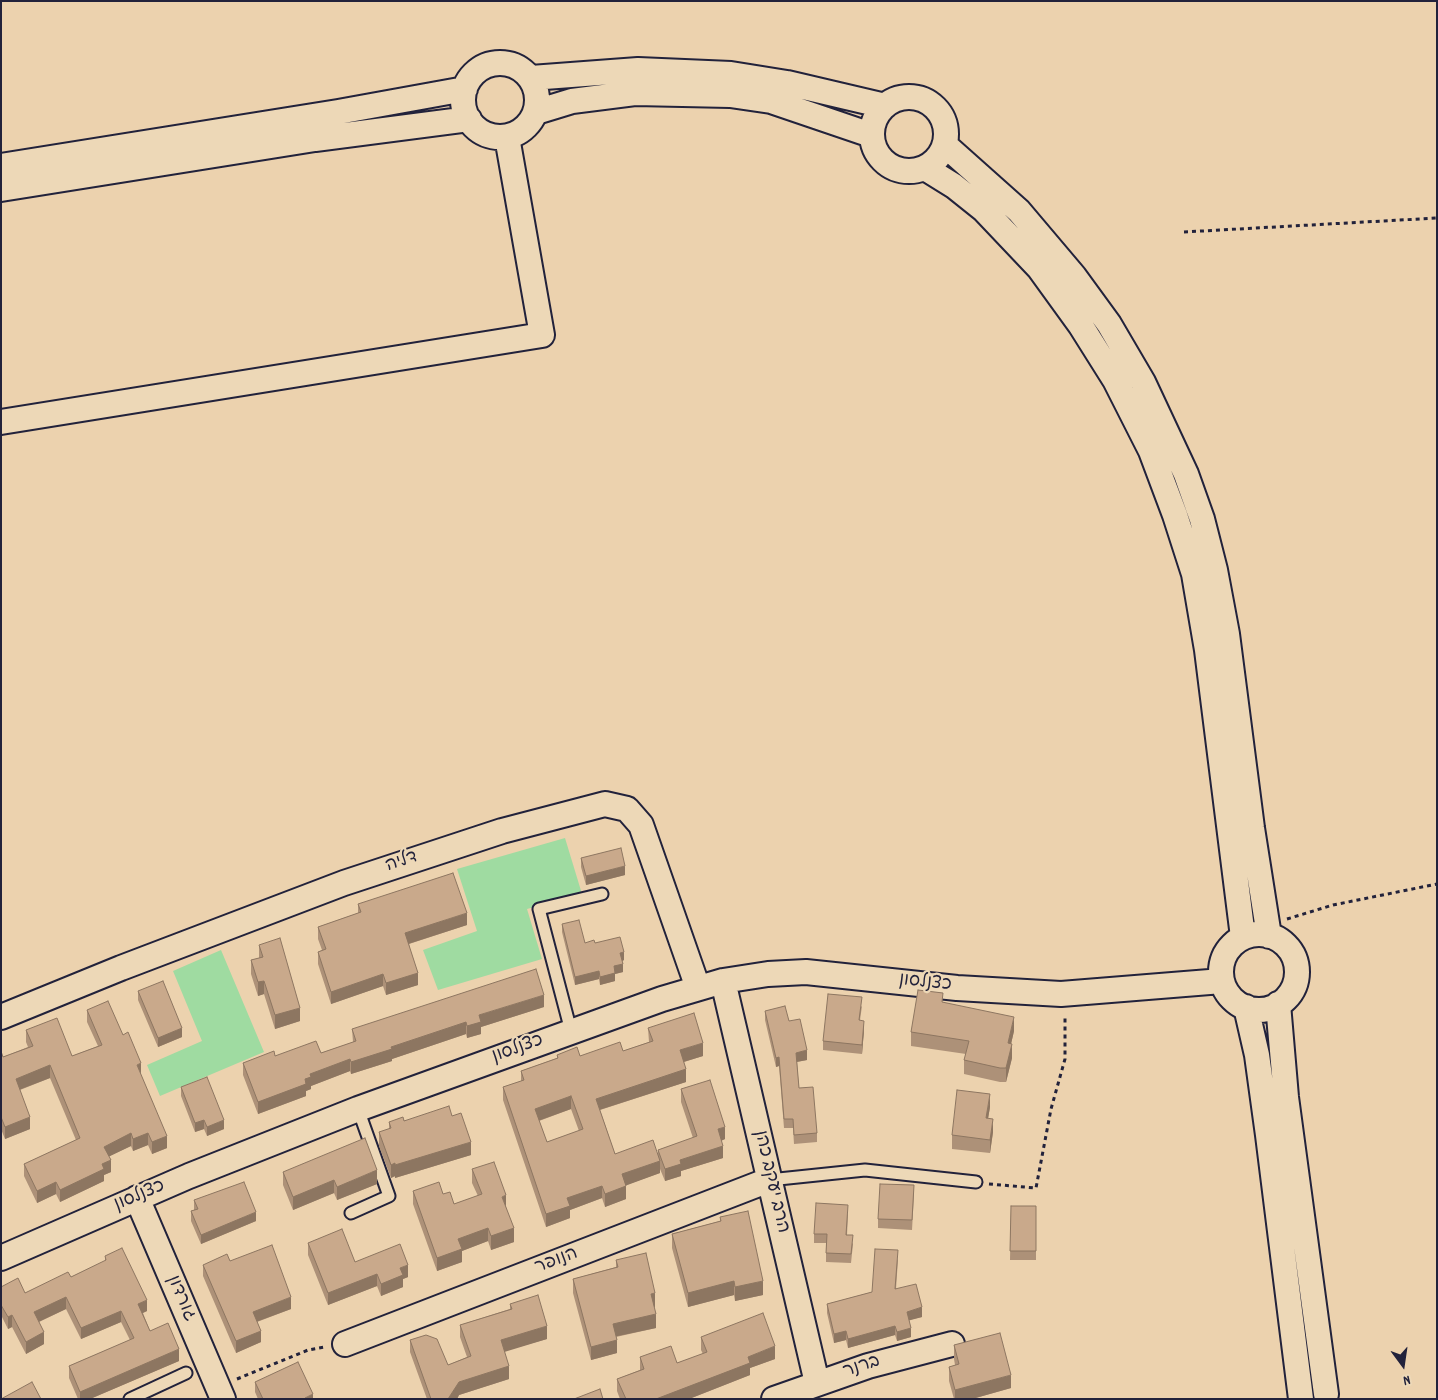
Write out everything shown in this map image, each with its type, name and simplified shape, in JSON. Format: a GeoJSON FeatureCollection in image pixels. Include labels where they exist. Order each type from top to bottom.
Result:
{"type":"FeatureCollection","features":[{"type":"Feature","properties":{"kind":"street"},"geometry":{"type":"LineString","coordinates":[[491,63],[513,64],[531,78],[538,98],[536,112],[523,130],[507,136],[488,135],[476,128],[469,119],[463,102],[464,89],[473,75],[491,63]]}},
{"type":"Feature","properties":{"kind":"street"},"geometry":{"type":"LineString","coordinates":[[531,78],[638,70],[722,73],[787,82],[884,106]]}},
{"type":"Feature","properties":{"kind":"street"},"geometry":{"type":"LineString","coordinates":[[1,166],[338,112],[464,89]]}},
{"type":"Feature","properties":{"kind":"street"},"geometry":{"type":"LineString","coordinates":[[536,112],[572,101],[635,93],[730,95],[771,101],[871,136]]}},
{"type":"Feature","properties":{"kind":"street"},"geometry":{"type":"LineString","coordinates":[[907,97],[928,102],[943,118],[946,132],[945,145],[937,159],[925,168],[911,172],[890,166],[878,156],[871,136],[874,121],[884,106],[893,100],[907,97]]}},
{"type":"Feature","properties":{"kind":"street"},"geometry":{"type":"LineString","coordinates":[[1,189],[315,139],[469,119]]}},
{"type":"Feature","properties":{"kind":"street"},"geometry":{"type":"LineString","coordinates":[[1,422],[542,335],[507,136]]}},
{"type":"Feature","properties":{"kind":"street"},"geometry":{"type":"LineString","coordinates":[[945,145],[1019,210],[1074,276],[1109,324],[1143,382],[1186,474],[1202,519],[1215,570],[1227,634],[1252,828],[1268,930],[1289,949],[1296,970],[1291,991],[1278,1004],[1261,1009],[1246,1007],[1229,994],[1222,981],[1223,960],[1231,946],[1243,938],[1268,930]]}},
{"type":"Feature","properties":{"kind":"street"},"geometry":{"type":"LineString","coordinates":[[925,168],[954,186],[984,210],[1039,268],[1081,326],[1115,380],[1151,451],[1175,515],[1194,574],[1207,650],[1243,938]]}},
{"type":"Feature","properties":{"kind":"street","name":"דליה"},"geometry":{"type":"LineString","coordinates":[[1,1018],[120,968],[344,883],[486,836],[594,805],[605,804],[627,809],[642,825],[698,988]]}},
{"type":"Feature","properties":{"kind":"street","name":"כצנלסון"},"geometry":{"type":"LineString","coordinates":[[1,1258],[137,1198],[358,1109],[571,1032],[723,981],[768,974],[806,972],[957,988],[1061,994],[1222,981]]}},
{"type":"Feature","properties":{"kind":"street","name":"הרב יעקב כהן"},"geometry":{"type":"LineString","coordinates":[[723,981],[817,1383]]}},
{"type":"Feature","properties":{"kind":"street"},"geometry":{"type":"LineString","coordinates":[[1246,1007],[1256,1055],[1268,1135],[1301,1399],[1311,1395],[1333,1397],[1286,1097],[1278,1004]]}},
{"type":"Feature","properties":{"kind":"street","name":"הנופר"},"geometry":{"type":"LineString","coordinates":[[345,1344],[769,1180]]}},
{"type":"Feature","properties":{"kind":"street","name":"גורדון"},"geometry":{"type":"LineString","coordinates":[[137,1198],[220,1393]]}},
{"type":"Feature","properties":{"kind":"street","name":"ברנר"},"geometry":{"type":"LineString","coordinates":[[774,1399],[894,1358],[952,1344]]}},
{"type":"Feature","properties":{"kind":"lane"},"geometry":{"type":"LineString","coordinates":[[571,1032],[539,909],[602,894]]}},
{"type":"Feature","properties":{"kind":"lane"},"geometry":{"type":"LineString","coordinates":[[351,1213],[389,1196],[358,1109]]}},
{"type":"Feature","properties":{"kind":"lane"},"geometry":{"type":"LineString","coordinates":[[769,1180],[865,1170],[976,1182]]}},
{"type":"Feature","properties":{"kind":"lane"},"geometry":{"type":"LineString","coordinates":[[130,1399],[186,1373]]}},
{"type":"Feature","properties":{"kind":"path"},"geometry":{"type":"LineString","coordinates":[[1184,232],[1437,218]]}},
{"type":"Feature","properties":{"kind":"path"},"geometry":{"type":"LineString","coordinates":[[1268,930],[1333,904],[1437,884]]}},
{"type":"Feature","properties":{"kind":"path"},"geometry":{"type":"LineString","coordinates":[[976,1182],[1036,1188],[1051,1108],[1065,1059],[1066,1020],[1061,994]]}},
{"type":"Feature","properties":{"kind":"path"},"geometry":{"type":"LineString","coordinates":[[220,1393],[308,1350],[345,1344]]}},
{"type":"Feature","properties":{"kind":"green space"},"geometry":{"type":"Polygon","coordinates":[[[565,838],[582,894],[527,909],[542,959],[438,990],[423,950],[477,931],[457,869],[565,838]]]}},
{"type":"Feature","properties":{"kind":"green space"},"geometry":{"type":"Polygon","coordinates":[[[221,950],[264,1052],[160,1096],[147,1065],[202,1041],[173,971],[221,950]]]}},
{"type":"Feature","properties":{"kind":"building"},"geometry":{"type":"Polygon","coordinates":[[[621,848],[625,866],[586,876],[581,858],[621,848]]]}},
{"type":"Feature","properties":{"kind":"building"},"geometry":{"type":"Polygon","coordinates":[[[453,873],[467,913],[405,933],[418,973],[386,983],[383,974],[331,992],[318,952],[326,949],[318,927],[361,912],[358,904],[453,873]]]}},
{"type":"Feature","properties":{"kind":"building"},"geometry":{"type":"Polygon","coordinates":[[[579,920],[585,943],[594,940],[595,943],[620,937],[624,952],[620,953],[623,964],[614,966],[615,973],[600,977],[599,971],[575,977],[562,924],[579,920]]]}},
{"type":"Feature","properties":{"kind":"building"},"geometry":{"type":"Polygon","coordinates":[[[280,938],[300,1008],[275,1015],[264,981],[258,982],[251,960],[263,957],[259,945],[280,938]]]}},
{"type":"Feature","properties":{"kind":"building"},"geometry":{"type":"Polygon","coordinates":[[[536,969],[544,995],[479,1015],[481,1022],[467,1026],[466,1022],[391,1047],[392,1049],[351,1062],[350,1059],[310,1074],[311,1077],[305,1079],[306,1084],[258,1102],[243,1063],[274,1051],[275,1056],[316,1041],[321,1053],[356,1041],[352,1029],[536,969]]]}},
{"type":"Feature","properties":{"kind":"building"},"geometry":{"type":"Polygon","coordinates":[[[163,981],[182,1028],[158,1038],[138,991],[163,981]]]}},
{"type":"Feature","properties":{"kind":"building"},"geometry":{"type":"Polygon","coordinates":[[[918,990],[943,993],[942,1002],[1014,1017],[1008,1043],[1012,1044],[1006,1068],[964,1060],[969,1041],[911,1032],[918,990]]]}},
{"type":"Feature","properties":{"kind":"building"},"geometry":{"type":"Polygon","coordinates":[[[828,994],[862,997],[859,1020],[864,1021],[862,1045],[823,1041],[828,994]]]}},
{"type":"Feature","properties":{"kind":"building"},"geometry":{"type":"Polygon","coordinates":[[[108,1001],[123,1035],[128,1032],[141,1063],[137,1065],[167,1136],[152,1142],[148,1133],[133,1139],[131,1133],[104,1147],[111,1160],[102,1164],[104,1169],[60,1190],[56,1182],[37,1191],[24,1164],[80,1138],[50,1065],[16,1079],[30,1117],[5,1127],[1,1117],[1,1051],[3,1057],[33,1046],[26,1030],[57,1018],[72,1056],[102,1045],[87,1010],[108,1001]]]}},
{"type":"Feature","properties":{"kind":"building"},"geometry":{"type":"Polygon","coordinates":[[[785,1006],[789,1021],[800,1019],[807,1050],[796,1053],[799,1088],[813,1087],[817,1133],[794,1135],[793,1119],[784,1119],[779,1057],[776,1058],[765,1011],[785,1006]]]}},
{"type":"Feature","properties":{"kind":"building"},"geometry":{"type":"Polygon","coordinates":[[[694,1013],[703,1043],[680,1050],[686,1069],[596,1099],[615,1154],[653,1140],[660,1161],[622,1174],[626,1186],[605,1194],[602,1186],[567,1198],[570,1206],[546,1214],[503,1087],[524,1080],[521,1071],[558,1058],[557,1055],[577,1047],[580,1056],[620,1042],[623,1051],[653,1041],[648,1028],[694,1013]],[[571,1096],[535,1109],[547,1142],[583,1129],[571,1096]]]}},
{"type":"Feature","properties":{"kind":"building"},"geometry":{"type":"Polygon","coordinates":[[[207,1077],[224,1120],[207,1127],[204,1120],[195,1123],[181,1087],[207,1077]]]}},
{"type":"Feature","properties":{"kind":"building"},"geometry":{"type":"Polygon","coordinates":[[[710,1080],[725,1127],[718,1129],[723,1146],[680,1160],[681,1164],[665,1169],[658,1150],[697,1136],[681,1089],[710,1080]]]}},
{"type":"Feature","properties":{"kind":"building"},"geometry":{"type":"Polygon","coordinates":[[[957,1090],[990,1094],[986,1118],[993,1119],[990,1140],[952,1135],[957,1090]]]}},
{"type":"Feature","properties":{"kind":"building"},"geometry":{"type":"Polygon","coordinates":[[[449,1106],[452,1116],[461,1113],[471,1142],[391,1165],[379,1132],[391,1128],[389,1122],[403,1117],[404,1121],[449,1106]]]}},
{"type":"Feature","properties":{"kind":"building"},"geometry":{"type":"Polygon","coordinates":[[[365,1138],[377,1170],[337,1187],[334,1180],[293,1197],[283,1172],[365,1138]]]}},
{"type":"Feature","properties":{"kind":"building"},"geometry":{"type":"Polygon","coordinates":[[[494,1162],[506,1195],[502,1197],[514,1228],[491,1236],[488,1228],[458,1239],[462,1249],[437,1258],[413,1191],[439,1182],[443,1194],[450,1192],[454,1204],[482,1194],[472,1169],[494,1162]]]}},
{"type":"Feature","properties":{"kind":"building"},"geometry":{"type":"Polygon","coordinates":[[[244,1182],[256,1212],[201,1235],[191,1211],[198,1209],[194,1200],[244,1182]]]}},
{"type":"Feature","properties":{"kind":"building"},"geometry":{"type":"Polygon","coordinates":[[[880,1184],[914,1185],[912,1220],[878,1219],[880,1184]]]}},
{"type":"Feature","properties":{"kind":"building"},"geometry":{"type":"Polygon","coordinates":[[[816,1203],[848,1205],[846,1235],[853,1235],[851,1254],[826,1253],[827,1234],[814,1234],[816,1203]]]}},
{"type":"Feature","properties":{"kind":"building"},"geometry":{"type":"Polygon","coordinates":[[[1011,1206],[1036,1206],[1036,1251],[1010,1251],[1011,1206]]]}},
{"type":"Feature","properties":{"kind":"building"},"geometry":{"type":"Polygon","coordinates":[[[748,1211],[763,1281],[735,1287],[734,1281],[688,1293],[672,1234],[721,1221],[720,1217],[748,1211]]]}},
{"type":"Feature","properties":{"kind":"building"},"geometry":{"type":"Polygon","coordinates":[[[342,1229],[355,1262],[400,1244],[408,1265],[400,1268],[403,1275],[381,1284],[377,1274],[328,1293],[308,1243],[342,1229]]]}},
{"type":"Feature","properties":{"kind":"building"},"geometry":{"type":"Polygon","coordinates":[[[272,1245],[291,1297],[253,1312],[261,1331],[236,1341],[203,1265],[227,1254],[230,1261],[272,1245]]]}},
{"type":"Feature","properties":{"kind":"building"},"geometry":{"type":"Polygon","coordinates":[[[122,1248],[147,1300],[138,1304],[150,1331],[168,1323],[179,1349],[80,1392],[69,1366],[134,1338],[121,1311],[81,1328],[66,1297],[34,1312],[44,1332],[26,1342],[12,1315],[8,1317],[1,1305],[1,1287],[18,1278],[25,1293],[68,1272],[71,1277],[106,1260],[105,1256],[122,1248]]]}},
{"type":"Feature","properties":{"kind":"building"},"geometry":{"type":"Polygon","coordinates":[[[875,1249],[898,1250],[895,1289],[916,1284],[922,1307],[907,1312],[911,1328],[897,1332],[895,1326],[848,1339],[846,1331],[834,1334],[827,1304],[872,1292],[875,1249]]]}},
{"type":"Feature","properties":{"kind":"building"},"geometry":{"type":"Polygon","coordinates":[[[646,1253],[655,1293],[651,1294],[656,1314],[613,1324],[617,1340],[591,1347],[573,1279],[618,1267],[616,1260],[646,1253]]]}},
{"type":"Feature","properties":{"kind":"building"},"geometry":{"type":"Polygon","coordinates":[[[538,1295],[547,1326],[501,1340],[509,1366],[459,1382],[448,1399],[431,1399],[410,1340],[426,1335],[437,1339],[448,1365],[471,1356],[460,1325],[512,1309],[510,1304],[538,1295]]]}},
{"type":"Feature","properties":{"kind":"building"},"geometry":{"type":"Polygon","coordinates":[[[763,1313],[775,1346],[748,1357],[750,1363],[656,1399],[626,1399],[617,1379],[644,1369],[640,1357],[671,1346],[677,1363],[707,1352],[701,1337],[763,1313]]]}},
{"type":"Feature","properties":{"kind":"building"},"geometry":{"type":"Polygon","coordinates":[[[1000,1333],[1011,1375],[955,1390],[949,1367],[959,1364],[954,1345],[1000,1333]]]}},
{"type":"Feature","properties":{"kind":"building"},"geometry":{"type":"Polygon","coordinates":[[[298,1362],[313,1394],[305,1399],[263,1399],[255,1382],[298,1362]]]}},
{"type":"Feature","properties":{"kind":"building"},"geometry":{"type":"Polygon","coordinates":[[[32,1382],[41,1399],[1,1399],[32,1382]]]}},
{"type":"Feature","properties":{"kind":"building"},"geometry":{"type":"Polygon","coordinates":[[[600,1389],[603,1399],[574,1399],[600,1389]]]}}]}
